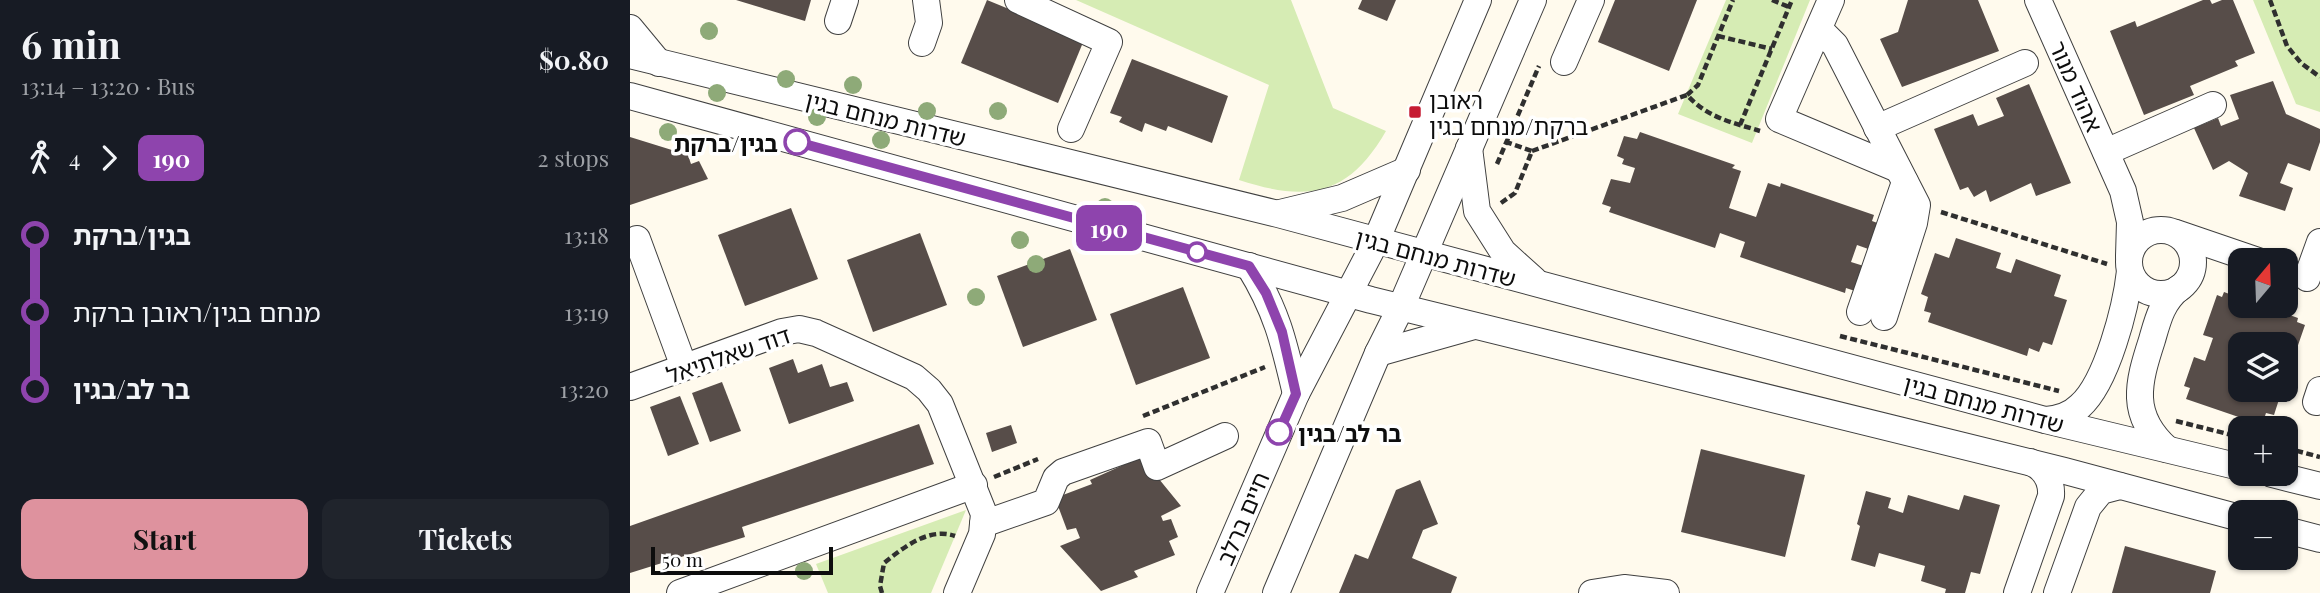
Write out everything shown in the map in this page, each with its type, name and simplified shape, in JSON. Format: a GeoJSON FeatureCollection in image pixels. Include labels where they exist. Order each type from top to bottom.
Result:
{"type":"FeatureCollection","features":[{"type":"Feature","properties":{"kind":"street"},"geometry":{"type":"LineString","coordinates":[[922,43],[929,23],[926,0]]}},
{"type":"Feature","properties":{"kind":"street"},"geometry":{"type":"LineString","coordinates":[[1018,0],[1109,42],[1071,129]]}},
{"type":"Feature","properties":{"kind":"street","name":"חיים ברלב"},"geometry":{"type":"LineString","coordinates":[[1210,593],[1296,394],[1376,241],[1478,0]]}},
{"type":"Feature","properties":{"kind":"street"},"geometry":{"type":"LineString","coordinates":[[1276,593],[1533,0]]}},
{"type":"Feature","properties":{"kind":"street"},"geometry":{"type":"LineString","coordinates":[[1553,61],[1591,0]]}},
{"type":"Feature","properties":{"kind":"street"},"geometry":{"type":"LineString","coordinates":[[1831,0],[1779,118],[1907,185]]}},
{"type":"Feature","properties":{"kind":"street","name":"אהוד מנור"},"geometry":{"type":"LineString","coordinates":[[2038,0],[2111,162],[2129,213],[2130,264],[2127,294],[2119,325],[2097,382],[2087,398]]}},
{"type":"Feature","properties":{"kind":"street"},"geometry":{"type":"LineString","coordinates":[[630,28],[659,63]]}},
{"type":"Feature","properties":{"kind":"street"},"geometry":{"type":"LineString","coordinates":[[1819,29],[1835,46],[1907,185],[1872,314]]}},
{"type":"Feature","properties":{"kind":"street","name":"שדרות מנחם בגין"},"geometry":{"type":"LineString","coordinates":[[630,55],[1278,214],[2045,420],[2228,464]]}},
{"type":"Feature","properties":{"kind":"street"},"geometry":{"type":"LineString","coordinates":[[1877,128],[2025,62]]}},
{"type":"Feature","properties":{"kind":"street","name":"שדרות מנחם בגין"},"geometry":{"type":"LineString","coordinates":[[630,96],[1401,307],[2030,462],[2228,515]]}},
{"type":"Feature","properties":{"kind":"street"},"geometry":{"type":"LineString","coordinates":[[2111,162],[2213,105]]}},
{"type":"Feature","properties":{"kind":"street"},"geometry":{"type":"LineString","coordinates":[[1469,146],[1477,211],[1503,252],[1538,284]]}},
{"type":"Feature","properties":{"kind":"street","name":"אהוד מנור"},"geometry":{"type":"LineString","coordinates":[[2111,162],[2136,202],[2153,220],[2171,232]]}},
{"type":"Feature","properties":{"kind":"street"},"geometry":{"type":"LineString","coordinates":[[1278,214],[1342,198],[1407,170]]}},
{"type":"Feature","properties":{"kind":"street"},"geometry":{"type":"LineString","coordinates":[[2228,251],[2171,232],[2156,230],[2143,235],[2133,246],[2130,264],[2137,284],[2151,292],[2166,294],[2212,263],[2228,261]]}},
{"type":"Feature","properties":{"kind":"street"},"geometry":{"type":"LineString","coordinates":[[2167,449],[2151,432],[2139,398],[2140,377],[2160,312],[2193,267],[2188,243],[2171,232]]}},
{"type":"Feature","properties":{"kind":"street"},"geometry":{"type":"LineString","coordinates":[[637,239],[684,367]]}},
{"type":"Feature","properties":{"kind":"street"},"geometry":{"type":"LineString","coordinates":[[2304,277],[2320,242]]}},
{"type":"Feature","properties":{"kind":"street"},"geometry":{"type":"LineString","coordinates":[[1249,266],[1266,293],[1282,332],[1296,394]]}},
{"type":"Feature","properties":{"kind":"street","name":"שדרות מנחם בגין"},"geometry":{"type":"LineString","coordinates":[[1378,353],[1474,326]]}},
{"type":"Feature","properties":{"kind":"street","name":"דוד שאלתיאל"},"geometry":{"type":"LineString","coordinates":[[630,387],[787,331],[803,330],[816,334],[909,374],[929,390],[942,408],[983,509],[981,534]]}},
{"type":"Feature","properties":{"kind":"street"},"geometry":{"type":"LineString","coordinates":[[2045,420],[2071,413],[2087,398]]}},
{"type":"Feature","properties":{"kind":"street"},"geometry":{"type":"LineString","coordinates":[[957,593],[981,534],[1046,502],[1056,478],[1063,471],[1148,442],[1157,467],[1225,436]]}},
{"type":"Feature","properties":{"kind":"street"},"geometry":{"type":"LineString","coordinates":[[2017,593],[2051,496],[2050,484],[2045,474],[2030,462]]}},
{"type":"Feature","properties":{"kind":"street"},"geometry":{"type":"LineString","coordinates":[[2298,480],[2320,486]]}},
{"type":"Feature","properties":{"kind":"street"},"geometry":{"type":"LineString","coordinates":[[680,593],[974,485]]}},
{"type":"Feature","properties":{"kind":"street"},"geometry":{"type":"LineString","coordinates":[[2057,593],[2088,507],[2101,491],[2120,486]]}},
{"type":"Feature","properties":{"kind":"street"},"geometry":{"type":"LineString","coordinates":[[2298,533],[2320,539]]}},
{"type":"Feature","properties":{"kind":"street"},"geometry":{"type":"LineString","coordinates":[[1592,593],[1624,588],[1666,593]]}},
{"type":"Feature","properties":{"kind":"path"},"geometry":{"type":"LineString","coordinates":[[1506,142],[1532,151],[1687,95],[1698,85],[1733,0]]}},
{"type":"Feature","properties":{"kind":"path"},"geometry":{"type":"LineString","coordinates":[[1772,0],[1789,7]]}},
{"type":"Feature","properties":{"kind":"path"},"geometry":{"type":"LineString","coordinates":[[1740,125],[1792,0]]}},
{"type":"Feature","properties":{"kind":"path"},"geometry":{"type":"LineString","coordinates":[[2270,0],[2287,46],[2301,63],[2320,77]]}},
{"type":"Feature","properties":{"kind":"path"},"geometry":{"type":"LineString","coordinates":[[1718,36],[1772,49]]}},
{"type":"Feature","properties":{"kind":"path"},"geometry":{"type":"LineString","coordinates":[[1496,164],[1553,61]]}},
{"type":"Feature","properties":{"kind":"path"},"geometry":{"type":"LineString","coordinates":[[1687,95],[1697,106],[1714,117],[1766,134]]}},
{"type":"Feature","properties":{"kind":"path"},"geometry":{"type":"LineString","coordinates":[[1480,217],[1515,193],[1532,151]]}},
{"type":"Feature","properties":{"kind":"path"},"geometry":{"type":"LineString","coordinates":[[1907,185],[2130,264]]}},
{"type":"Feature","properties":{"kind":"path"},"geometry":{"type":"LineString","coordinates":[[1835,335],[2087,398]]}},
{"type":"Feature","properties":{"kind":"path"},"geometry":{"type":"LineString","coordinates":[[2142,412],[2228,434]]}},
{"type":"Feature","properties":{"kind":"path"},"geometry":{"type":"LineString","coordinates":[[2298,452],[2320,457]]}},
{"type":"Feature","properties":{"kind":"path"},"geometry":{"type":"LineString","coordinates":[[882,593],[880,586],[884,563],[910,542],[943,532],[981,534]]}},
{"type":"Feature","properties":{"kind":"green space"},"geometry":{"type":"Polygon","coordinates":[[[1076,0],[1291,0],[1333,108],[1386,131],[1357,170],[1324,188],[1305,192],[1285,191],[1239,180],[1269,85],[1076,0]]]}},
{"type":"Feature","properties":{"kind":"green space"},"geometry":{"type":"Polygon","coordinates":[[[1726,0],[1810,0],[1752,143],[1678,114],[1726,0]]]}},
{"type":"Feature","properties":{"kind":"green space"},"geometry":{"type":"Polygon","coordinates":[[[2253,0],[2320,0],[2320,112],[2296,104],[2253,0]]]}},
{"type":"Feature","properties":{"kind":"green space"},"geometry":{"type":"Polygon","coordinates":[[[966,510],[931,593],[828,593],[816,564],[966,510]]]}},
{"type":"Feature","properties":{"kind":"building"},"geometry":{"type":"Polygon","coordinates":[[[736,0],[811,0],[805,21],[736,0]]]}},
{"type":"Feature","properties":{"kind":"building"},"geometry":{"type":"Polygon","coordinates":[[[987,0],[1084,40],[1058,103],[961,63],[987,0]]]}},
{"type":"Feature","properties":{"kind":"building"},"geometry":{"type":"Polygon","coordinates":[[[1362,0],[1396,0],[1387,21],[1358,9],[1362,0]]]}},
{"type":"Feature","properties":{"kind":"building"},"geometry":{"type":"Polygon","coordinates":[[[1615,0],[1697,0],[1669,71],[1598,42],[1615,0]]]}},
{"type":"Feature","properties":{"kind":"building"},"geometry":{"type":"Polygon","coordinates":[[[1908,0],[1978,0],[1999,51],[1902,87],[1880,39],[1898,32],[1908,0]]]}},
{"type":"Feature","properties":{"kind":"building"},"geometry":{"type":"Polygon","coordinates":[[[2203,0],[2210,0],[2212,4],[2233,0],[2255,53],[2235,61],[2238,66],[2190,86],[2194,95],[2144,115],[2110,31],[2135,21],[2137,27],[2203,0]]]}},
{"type":"Feature","properties":{"kind":"building"},"geometry":{"type":"Polygon","coordinates":[[[1132,59],[1228,96],[1212,143],[1168,126],[1166,131],[1145,123],[1142,132],[1119,122],[1122,117],[1110,113],[1132,59]]]}},
{"type":"Feature","properties":{"kind":"building"},"geometry":{"type":"Polygon","coordinates":[[[2273,81],[2286,114],[2320,129],[2320,142],[2310,171],[2288,163],[2280,183],[2293,188],[2285,211],[2239,196],[2248,173],[2229,161],[2213,170],[2194,128],[2218,118],[2221,126],[2239,119],[2230,95],[2273,81]]]}},
{"type":"Feature","properties":{"kind":"building"},"geometry":{"type":"Polygon","coordinates":[[[2029,84],[2071,183],[2036,196],[2031,183],[1990,202],[1986,190],[1974,197],[1968,187],[1960,190],[1934,129],[1973,114],[1978,126],[2004,116],[1996,98],[2029,84]]]}},
{"type":"Feature","properties":{"kind":"building"},"geometry":{"type":"Polygon","coordinates":[[[1640,132],[1735,165],[1732,168],[1741,171],[1729,208],[1756,217],[1768,183],[1780,187],[1781,183],[1874,215],[1872,221],[1883,225],[1874,251],[1857,245],[1851,262],[1867,267],[1858,292],[1846,288],[1845,293],[1740,257],[1745,242],[1720,233],[1715,248],[1609,212],[1611,207],[1602,204],[1611,179],[1630,183],[1635,168],[1622,164],[1624,159],[1617,156],[1624,136],[1637,139],[1640,132]]]}},
{"type":"Feature","properties":{"kind":"building"},"geometry":{"type":"Polygon","coordinates":[[[630,137],[688,155],[691,164],[699,161],[708,179],[630,205],[630,137]]]}},
{"type":"Feature","properties":{"kind":"building"},"geometry":{"type":"Polygon","coordinates":[[[791,208],[818,279],[745,306],[718,235],[791,208]]]}},
{"type":"Feature","properties":{"kind":"building"},"geometry":{"type":"Polygon","coordinates":[[[920,233],[947,305],[873,332],[847,260],[920,233]]]}},
{"type":"Feature","properties":{"kind":"building"},"geometry":{"type":"Polygon","coordinates":[[[1956,238],[2001,253],[1996,268],[2011,273],[2016,259],[2061,275],[2054,296],[2067,300],[2052,345],[2043,342],[2039,352],[2029,348],[2027,356],[1928,322],[1931,313],[1924,311],[1928,297],[1921,294],[1935,253],[1949,258],[1956,238]]]}},
{"type":"Feature","properties":{"kind":"building"},"geometry":{"type":"Polygon","coordinates":[[[1070,249],[1097,320],[1023,347],[997,276],[1070,249]]]}},
{"type":"Feature","properties":{"kind":"building"},"geometry":{"type":"Polygon","coordinates":[[[1183,287],[1210,358],[1136,385],[1110,314],[1183,287]]]}},
{"type":"Feature","properties":{"kind":"building"},"geometry":{"type":"Polygon","coordinates":[[[2224,292],[2228,294],[2228,318],[2298,318],[2297,322],[2305,325],[2298,345],[2298,332],[2228,332],[2228,402],[2278,402],[2274,415],[2266,413],[2265,416],[2236,416],[2186,399],[2190,388],[2184,386],[2194,357],[2205,361],[2213,338],[2203,335],[2217,295],[2222,297],[2224,292]]]}},
{"type":"Feature","properties":{"kind":"building"},"geometry":{"type":"Polygon","coordinates":[[[793,359],[798,373],[822,364],[830,387],[847,382],[854,401],[789,424],[769,368],[793,359]]]}},
{"type":"Feature","properties":{"kind":"building"},"geometry":{"type":"Polygon","coordinates":[[[722,382],[741,431],[710,442],[692,393],[722,382]]]}},
{"type":"Feature","properties":{"kind":"building"},"geometry":{"type":"Polygon","coordinates":[[[680,396],[699,444],[668,456],[650,407],[680,396]]]}},
{"type":"Feature","properties":{"kind":"building"},"geometry":{"type":"Polygon","coordinates":[[[919,424],[934,464],[742,527],[745,537],[630,573],[630,526],[919,424]]]}},
{"type":"Feature","properties":{"kind":"building"},"geometry":{"type":"Polygon","coordinates":[[[1011,425],[1017,443],[992,452],[986,433],[1011,425]]]}},
{"type":"Feature","properties":{"kind":"building"},"geometry":{"type":"Polygon","coordinates":[[[1701,449],[1805,475],[1785,557],[1681,532],[1701,449]]]}},
{"type":"Feature","properties":{"kind":"building"},"geometry":{"type":"Polygon","coordinates":[[[1141,457],[1181,506],[1161,516],[1163,521],[1171,519],[1178,537],[1169,541],[1175,555],[1134,571],[1138,577],[1101,591],[1060,546],[1080,538],[1076,528],[1067,530],[1055,498],[1092,484],[1090,480],[1141,457]]]}},
{"type":"Feature","properties":{"kind":"building"},"geometry":{"type":"Polygon","coordinates":[[[1420,480],[1438,524],[1423,530],[1412,558],[1457,577],[1451,593],[1339,593],[1355,554],[1368,559],[1396,490],[1420,480]]]}},
{"type":"Feature","properties":{"kind":"building"},"geometry":{"type":"Polygon","coordinates":[[[1866,491],[1891,498],[1888,508],[1903,513],[1908,495],[1959,510],[1964,495],[2000,505],[1980,574],[1971,572],[1965,593],[1945,593],[1946,589],[1921,581],[1925,566],[1879,553],[1875,567],[1851,560],[1866,491]]]}},
{"type":"Feature","properties":{"kind":"building"},"geometry":{"type":"Polygon","coordinates":[[[2125,546],[2216,571],[2210,593],[2112,593],[2125,546]]]}},
{"type":"Feature","properties":{"kind":"bus line","name":"190"},"geometry":{"type":"LineString","coordinates":[[797,142],[1249,266],[1266,293],[1282,332],[1296,394],[1279,432]]}},
{"type":"Feature","properties":{"kind":"place","name":"ראובן ברקת/מנחם בגין"},"geometry":{"type":"Point","coordinates":[1415,112]}},
{"type":"Feature","properties":{"kind":"place","name":"בגין/ברקת"},"geometry":{"type":"Point","coordinates":[797,142]}},
{"type":"Feature","properties":{"kind":"place","name":"בר לב/בגין"},"geometry":{"type":"Point","coordinates":[1279,432]}}]}
